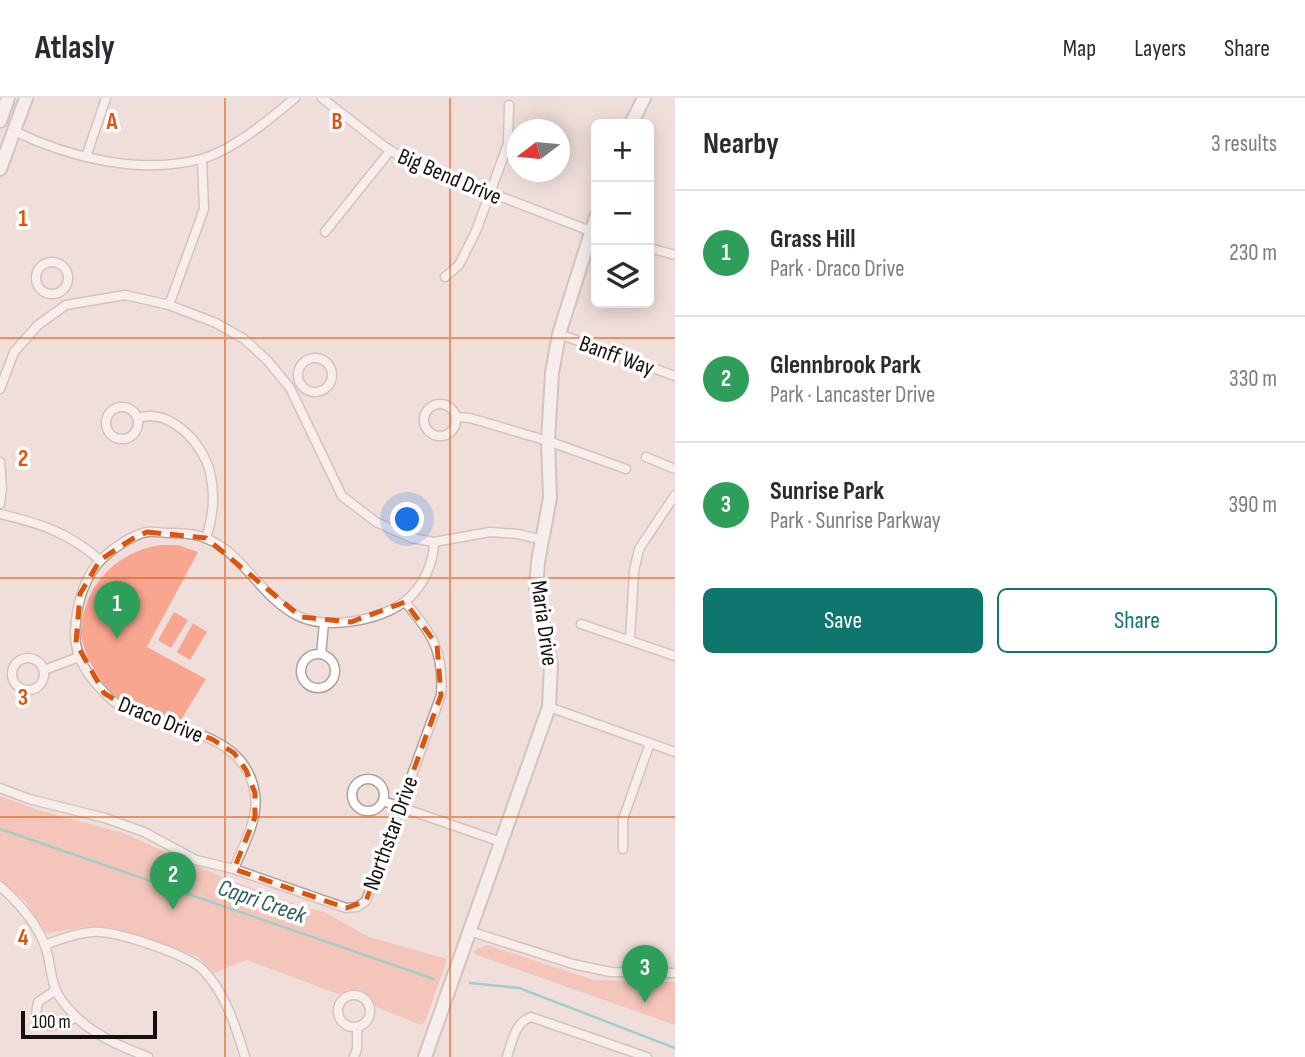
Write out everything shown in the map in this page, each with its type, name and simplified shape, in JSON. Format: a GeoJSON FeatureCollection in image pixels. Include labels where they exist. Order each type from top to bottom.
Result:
{"type":"FeatureCollection","features":[{"type":"Feature","properties":{"kind":"street"},"geometry":{"type":"LineString","coordinates":[[0,121],[8,98]]}},
{"type":"Feature","properties":{"kind":"street"},"geometry":{"type":"LineString","coordinates":[[0,169],[26,98]]}},
{"type":"Feature","properties":{"kind":"street"},"geometry":{"type":"LineString","coordinates":[[86,157],[106,98]]}},
{"type":"Feature","properties":{"kind":"street"},"geometry":{"type":"LineString","coordinates":[[15,131],[86,157],[110,162],[151,165],[202,159],[249,133],[295,98]]}},
{"type":"Feature","properties":{"kind":"street","name":"Big Bend Drive"},"geometry":{"type":"LineString","coordinates":[[322,98],[390,151],[408,161],[591,231]]}},
{"type":"Feature","properties":{"kind":"street"},"geometry":{"type":"LineString","coordinates":[[634,119],[645,98]]}},
{"type":"Feature","properties":{"kind":"street"},"geometry":{"type":"LineString","coordinates":[[445,277],[459,265],[476,231],[508,144],[509,105]]}},
{"type":"Feature","properties":{"kind":"street"},"geometry":{"type":"LineString","coordinates":[[325,232],[390,151]]}},
{"type":"Feature","properties":{"kind":"street"},"geometry":{"type":"LineString","coordinates":[[169,305],[204,209],[202,159]]}},
{"type":"Feature","properties":{"kind":"street","name":"Maria Drive"},"geometry":{"type":"LineString","coordinates":[[425,1057],[550,707],[551,665],[536,587],[550,498],[548,441],[552,373],[559,334],[591,241]]}},
{"type":"Feature","properties":{"kind":"street"},"geometry":{"type":"LineString","coordinates":[[654,249],[675,255]]}},
{"type":"Feature","properties":{"kind":"street"},"geometry":{"type":"LineString","coordinates":[[59,292],[66,305]]}},
{"type":"Feature","properties":{"kind":"street"},"geometry":{"type":"LineString","coordinates":[[0,389],[14,352],[38,325],[66,305],[125,295],[169,305],[216,323],[244,339],[267,360],[290,388],[342,496],[376,522],[412,538],[434,542],[490,532],[518,534],[542,540]]}},
{"type":"Feature","properties":{"kind":"street","name":"Banff Way"},"geometry":{"type":"LineString","coordinates":[[559,334],[675,376]]}},
{"type":"Feature","properties":{"kind":"street"},"geometry":{"type":"LineString","coordinates":[[310,359],[321,359],[330,366],[332,377],[323,390],[308,390],[300,382],[301,366],[310,359]]}},
{"type":"Feature","properties":{"kind":"street"},"geometry":{"type":"LineString","coordinates":[[290,388],[300,382]]}},
{"type":"Feature","properties":{"kind":"street"},"geometry":{"type":"LineString","coordinates":[[437,404],[451,408],[456,418],[455,427],[443,436],[433,435],[424,423],[426,413],[437,404]]}},
{"type":"Feature","properties":{"kind":"street"},"geometry":{"type":"LineString","coordinates":[[116,407],[131,409],[138,418],[137,429],[130,437],[119,439],[107,429],[108,414],[116,407]]}},
{"type":"Feature","properties":{"kind":"street"},"geometry":{"type":"LineString","coordinates":[[138,418],[147,415],[162,417],[180,427],[197,446],[209,471],[213,497],[206,538]]}},
{"type":"Feature","properties":{"kind":"street"},"geometry":{"type":"LineString","coordinates":[[456,418],[470,418],[548,441],[625,469]]}},
{"type":"Feature","properties":{"kind":"street"},"geometry":{"type":"LineString","coordinates":[[646,457],[675,469]]}},
{"type":"Feature","properties":{"kind":"street"},"geometry":{"type":"LineString","coordinates":[[0,462],[0,504]]}},
{"type":"Feature","properties":{"kind":"street"},"geometry":{"type":"LineString","coordinates":[[630,640],[634,571],[639,549],[675,495]]}},
{"type":"Feature","properties":{"kind":"street"},"geometry":{"type":"LineString","coordinates":[[0,514],[42,524],[66,534],[100,560]]}},
{"type":"Feature","properties":{"kind":"street","name":"Draco Drive"},"geometry":{"type":"LineString","coordinates":[[234,870],[254,817],[255,793],[246,770],[234,752],[212,739],[135,712],[114,701],[96,683],[79,657],[75,630],[80,594],[100,560],[119,545],[147,532],[206,538],[238,560],[283,608],[301,617],[324,623],[351,622],[405,602],[428,572],[434,553],[434,542]]}},
{"type":"Feature","properties":{"kind":"street","name":"Northstar Drive"},"geometry":{"type":"LineString","coordinates":[[0,789],[144,831],[196,860],[346,908],[357,907],[366,901],[440,695],[443,671],[437,645],[427,627],[405,602]]}},
{"type":"Feature","properties":{"kind":"street"},"geometry":{"type":"LineString","coordinates":[[321,654],[324,623]]}},
{"type":"Feature","properties":{"kind":"street"},"geometry":{"type":"LineString","coordinates":[[581,624],[675,656]]}},
{"type":"Feature","properties":{"kind":"street"},"geometry":{"type":"LineString","coordinates":[[321,654],[333,663],[335,674],[326,687],[314,688],[304,682],[300,671],[304,660],[309,656],[321,654]]}},
{"type":"Feature","properties":{"kind":"street"},"geometry":{"type":"LineString","coordinates":[[44,670],[79,657]]}},
{"type":"Feature","properties":{"kind":"street"},"geometry":{"type":"LineString","coordinates":[[23,659],[33,659],[44,670],[40,685],[31,690],[16,685],[12,675],[15,665],[23,659]]}},
{"type":"Feature","properties":{"kind":"street"},"geometry":{"type":"LineString","coordinates":[[550,707],[675,751]]}},
{"type":"Feature","properties":{"kind":"street"},"geometry":{"type":"LineString","coordinates":[[623,849],[623,819],[650,743]]}},
{"type":"Feature","properties":{"kind":"street"},"geometry":{"type":"LineString","coordinates":[[364,780],[374,780],[383,791],[383,801],[373,811],[363,810],[353,800],[353,790],[364,780]]}},
{"type":"Feature","properties":{"kind":"street"},"geometry":{"type":"LineString","coordinates":[[383,801],[501,842]]}},
{"type":"Feature","properties":{"kind":"street"},"geometry":{"type":"LineString","coordinates":[[0,886],[20,904],[45,945],[56,990],[76,1017],[110,1043],[148,1057]]}},
{"type":"Feature","properties":{"kind":"street"},"geometry":{"type":"LineString","coordinates":[[469,931],[573,964],[610,972],[675,973]]}},
{"type":"Feature","properties":{"kind":"street"},"geometry":{"type":"LineString","coordinates":[[45,945],[65,937],[110,932],[190,960],[218,989],[245,1057]]}},
{"type":"Feature","properties":{"kind":"street"},"geometry":{"type":"LineString","coordinates":[[56,990],[38,1002],[36,1014],[42,1024],[51,1026],[76,1017]]}},
{"type":"Feature","properties":{"kind":"street"},"geometry":{"type":"LineString","coordinates":[[350,995],[365,999],[371,1008],[366,1023],[357,1027],[346,1025],[339,1016],[339,1005],[350,995]]}},
{"type":"Feature","properties":{"kind":"street"},"geometry":{"type":"LineString","coordinates":[[507,1057],[518,1027],[524,1019],[531,1017],[647,1057]]}},
{"type":"Feature","properties":{"kind":"street"},"geometry":{"type":"LineString","coordinates":[[354,1057],[357,1049],[357,1027]]}},
{"type":"Feature","properties":{"kind":"highlighted area"},"geometry":{"type":"Polygon","coordinates":[[[147,532],[206,538],[301,617],[351,622],[405,602],[437,645],[441,695],[366,901],[346,908],[234,869],[255,817],[255,793],[246,770],[234,753],[212,739],[135,712],[104,693],[76,643],[80,594],[100,560],[147,532]]]}},
{"type":"Feature","properties":{"kind":"shaded area"},"geometry":{"type":"Polygon","coordinates":[[[160,545],[178,545],[198,552],[147,647],[206,679],[179,723],[141,710],[114,694],[93,668],[81,636],[84,613],[96,584],[117,563],[130,555],[160,545]]]}},
{"type":"Feature","properties":{"kind":"shaded area"},"geometry":{"type":"Polygon","coordinates":[[[174,612],[188,620],[171,648],[158,640],[174,612]]]}},
{"type":"Feature","properties":{"kind":"shaded area"},"geometry":{"type":"Polygon","coordinates":[[[193,623],[207,632],[190,660],[177,652],[193,623]]]}},
{"type":"Feature","properties":{"kind":"shaded area"},"geometry":{"type":"Polygon","coordinates":[[[0,796],[38,810],[123,833],[224,878],[324,912],[369,937],[447,959],[425,1022],[421,1025],[376,1007],[369,996],[360,990],[338,994],[247,960],[214,973],[197,956],[112,928],[92,926],[48,933],[26,902],[0,880],[0,796]]]}},
{"type":"Feature","properties":{"kind":"shaded area"},"geometry":{"type":"Polygon","coordinates":[[[487,945],[594,980],[675,982],[675,1025],[474,954],[475,950],[487,945]]]}},
{"type":"Feature","properties":{"kind":"waterway","name":"Capri Creek"},"geometry":{"type":"LineString","coordinates":[[0,829],[434,979]]}},
{"type":"Feature","properties":{"kind":"waterway","name":"Capri Creek"},"geometry":{"type":"LineString","coordinates":[[470,983],[519,988],[675,1048]]}},
{"type":"Feature","properties":{"kind":"place","name":"Grass Hill"},"geometry":{"type":"Point","coordinates":[117,639]}},
{"type":"Feature","properties":{"kind":"place","name":"Glennbrook Park"},"geometry":{"type":"Point","coordinates":[173,910]}},
{"type":"Feature","properties":{"kind":"place","name":"Sunrise Park"},"geometry":{"type":"Point","coordinates":[645,1003]}}]}
